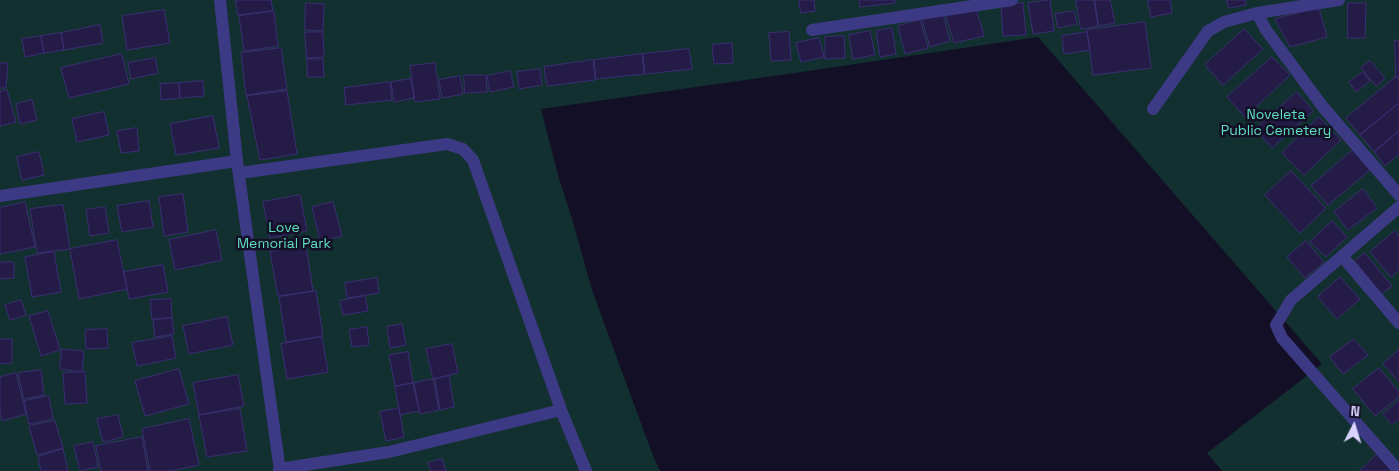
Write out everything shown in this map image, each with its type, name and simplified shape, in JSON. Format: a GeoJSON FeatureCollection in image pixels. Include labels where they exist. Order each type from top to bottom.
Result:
{"type":"FeatureCollection","features":[{"type":"Feature","properties":{"kind":"street"},"geometry":{"type":"LineString","coordinates":[[220,0],[239,167],[279,470],[389,452],[561,410]]}},
{"type":"Feature","properties":{"kind":"street"},"geometry":{"type":"LineString","coordinates":[[812,30],[1012,0]]}},
{"type":"Feature","properties":{"kind":"street"},"geometry":{"type":"LineString","coordinates":[[1154,109],[1208,31],[1224,22],[1257,13],[1339,0]]}},
{"type":"Feature","properties":{"kind":"street"},"geometry":{"type":"LineString","coordinates":[[1257,13],[1266,30],[1323,107],[1399,195]]}},
{"type":"Feature","properties":{"kind":"street"},"geometry":{"type":"LineString","coordinates":[[0,196],[447,144],[463,149],[473,160],[561,410],[586,471]]}},
{"type":"Feature","properties":{"kind":"street"},"geometry":{"type":"LineString","coordinates":[[1399,207],[1291,300],[1276,325],[1282,338],[1399,471]]}},
{"type":"Feature","properties":{"kind":"street"},"geometry":{"type":"LineString","coordinates":[[1342,256],[1399,323]]}},
{"type":"Feature","properties":{"kind":"green space","name":"Love Memorial Park"},"geometry":{"type":"Polygon","coordinates":[[[0,0],[1399,0],[1399,471],[1222,471],[1207,453],[1322,364],[1038,37],[541,109],[558,175],[592,290],[660,471],[0,471],[0,0]]]}},
{"type":"Feature","properties":{"kind":"building"},"geometry":{"type":"Polygon","coordinates":[[[236,0],[271,0],[273,11],[238,15],[236,0]]]}},
{"type":"Feature","properties":{"kind":"building"},"geometry":{"type":"Polygon","coordinates":[[[799,0],[814,0],[815,11],[801,13],[799,0]]]}},
{"type":"Feature","properties":{"kind":"building"},"geometry":{"type":"Polygon","coordinates":[[[860,0],[895,0],[895,3],[860,7],[860,0]]]}},
{"type":"Feature","properties":{"kind":"building"},"geometry":{"type":"Polygon","coordinates":[[[1050,0],[1054,31],[1033,34],[1028,3],[1050,0]]]}},
{"type":"Feature","properties":{"kind":"building"},"geometry":{"type":"Polygon","coordinates":[[[1076,0],[1094,0],[1098,26],[1081,29],[1076,0]]]}},
{"type":"Feature","properties":{"kind":"building"},"geometry":{"type":"Polygon","coordinates":[[[1095,0],[1110,0],[1115,23],[1099,26],[1095,0]]]}},
{"type":"Feature","properties":{"kind":"building"},"geometry":{"type":"Polygon","coordinates":[[[1148,0],[1170,0],[1172,13],[1151,17],[1148,0]]]}},
{"type":"Feature","properties":{"kind":"building"},"geometry":{"type":"Polygon","coordinates":[[[1227,0],[1245,0],[1246,5],[1229,8],[1227,0]]]}},
{"type":"Feature","properties":{"kind":"building"},"geometry":{"type":"Polygon","coordinates":[[[306,3],[324,4],[323,31],[305,30],[306,3]]]}},
{"type":"Feature","properties":{"kind":"building"},"geometry":{"type":"Polygon","coordinates":[[[1023,3],[1026,35],[1003,36],[1001,5],[1023,3]]]}},
{"type":"Feature","properties":{"kind":"building"},"geometry":{"type":"Polygon","coordinates":[[[1348,3],[1366,3],[1365,38],[1348,38],[1348,3]]]}},
{"type":"Feature","properties":{"kind":"building"},"geometry":{"type":"Polygon","coordinates":[[[976,8],[984,36],[954,43],[946,16],[976,8]]]}},
{"type":"Feature","properties":{"kind":"building"},"geometry":{"type":"Polygon","coordinates":[[[1319,8],[1327,37],[1290,47],[1275,19],[1319,8]]]}},
{"type":"Feature","properties":{"kind":"building"},"geometry":{"type":"Polygon","coordinates":[[[164,10],[170,43],[127,50],[122,16],[164,10]]]}},
{"type":"Feature","properties":{"kind":"building"},"geometry":{"type":"Polygon","coordinates":[[[274,11],[278,46],[244,51],[239,16],[274,11]]]}},
{"type":"Feature","properties":{"kind":"building"},"geometry":{"type":"Polygon","coordinates":[[[1074,11],[1077,24],[1058,28],[1055,14],[1074,11]]]}},
{"type":"Feature","properties":{"kind":"building"},"geometry":{"type":"Polygon","coordinates":[[[943,14],[950,41],[930,47],[922,20],[943,14]]]}},
{"type":"Feature","properties":{"kind":"building"},"geometry":{"type":"Polygon","coordinates":[[[920,20],[928,48],[905,54],[898,26],[920,20]]]}},
{"type":"Feature","properties":{"kind":"building"},"geometry":{"type":"Polygon","coordinates":[[[1145,22],[1151,68],[1093,75],[1087,30],[1145,22]]]}},
{"type":"Feature","properties":{"kind":"building"},"geometry":{"type":"Polygon","coordinates":[[[100,25],[103,43],[64,50],[61,33],[100,25]]]}},
{"type":"Feature","properties":{"kind":"building"},"geometry":{"type":"Polygon","coordinates":[[[892,28],[896,54],[880,57],[876,31],[892,28]]]}},
{"type":"Feature","properties":{"kind":"building"},"geometry":{"type":"Polygon","coordinates":[[[1244,29],[1263,49],[1223,85],[1205,65],[1244,29]]]}},
{"type":"Feature","properties":{"kind":"building"},"geometry":{"type":"Polygon","coordinates":[[[870,31],[875,55],[853,59],[849,35],[870,31]]]}},
{"type":"Feature","properties":{"kind":"building"},"geometry":{"type":"Polygon","coordinates":[[[305,32],[323,32],[324,57],[307,58],[305,32]]]}},
{"type":"Feature","properties":{"kind":"building"},"geometry":{"type":"Polygon","coordinates":[[[789,32],[791,60],[771,61],[769,33],[789,32]]]}},
{"type":"Feature","properties":{"kind":"building"},"geometry":{"type":"Polygon","coordinates":[[[1087,32],[1090,50],[1064,54],[1062,36],[1087,32]]]}},
{"type":"Feature","properties":{"kind":"building"},"geometry":{"type":"Polygon","coordinates":[[[61,33],[64,50],[44,53],[41,36],[61,33]]]}},
{"type":"Feature","properties":{"kind":"building"},"geometry":{"type":"Polygon","coordinates":[[[41,36],[44,53],[25,57],[22,39],[41,36]]]}},
{"type":"Feature","properties":{"kind":"building"},"geometry":{"type":"Polygon","coordinates":[[[844,36],[845,58],[825,59],[825,37],[844,36]]]}},
{"type":"Feature","properties":{"kind":"building"},"geometry":{"type":"Polygon","coordinates":[[[819,38],[824,57],[801,62],[796,43],[819,38]]]}},
{"type":"Feature","properties":{"kind":"building"},"geometry":{"type":"Polygon","coordinates":[[[1395,40],[1399,41],[1399,77],[1396,77],[1395,40]]]}},
{"type":"Feature","properties":{"kind":"building"},"geometry":{"type":"Polygon","coordinates":[[[732,43],[733,63],[714,64],[712,45],[732,43]]]}},
{"type":"Feature","properties":{"kind":"building"},"geometry":{"type":"Polygon","coordinates":[[[281,48],[287,89],[246,95],[241,53],[281,48]]]}},
{"type":"Feature","properties":{"kind":"building"},"geometry":{"type":"Polygon","coordinates":[[[689,49],[692,69],[645,74],[643,54],[689,49]]]}},
{"type":"Feature","properties":{"kind":"building"},"geometry":{"type":"Polygon","coordinates":[[[122,54],[129,84],[69,98],[61,68],[122,54]]]}},
{"type":"Feature","properties":{"kind":"building"},"geometry":{"type":"Polygon","coordinates":[[[642,54],[644,74],[596,79],[594,60],[642,54]]]}},
{"type":"Feature","properties":{"kind":"building"},"geometry":{"type":"Polygon","coordinates":[[[1272,57],[1290,75],[1245,117],[1227,97],[1272,57]]]}},
{"type":"Feature","properties":{"kind":"building"},"geometry":{"type":"Polygon","coordinates":[[[155,58],[158,73],[131,79],[128,63],[155,58]]]}},
{"type":"Feature","properties":{"kind":"building"},"geometry":{"type":"Polygon","coordinates":[[[307,59],[323,59],[324,77],[308,77],[307,59]]]}},
{"type":"Feature","properties":{"kind":"building"},"geometry":{"type":"Polygon","coordinates":[[[593,60],[595,80],[547,86],[544,67],[593,60]]]}},
{"type":"Feature","properties":{"kind":"building"},"geometry":{"type":"Polygon","coordinates":[[[1370,61],[1385,78],[1376,86],[1361,68],[1370,61]]]}},
{"type":"Feature","properties":{"kind":"building"},"geometry":{"type":"Polygon","coordinates":[[[0,63],[8,63],[6,88],[0,88],[0,63]]]}},
{"type":"Feature","properties":{"kind":"building"},"geometry":{"type":"Polygon","coordinates":[[[435,63],[440,99],[415,102],[410,66],[435,63]]]}},
{"type":"Feature","properties":{"kind":"building"},"geometry":{"type":"Polygon","coordinates":[[[540,69],[542,85],[519,89],[517,72],[540,69]]]}},
{"type":"Feature","properties":{"kind":"building"},"geometry":{"type":"Polygon","coordinates":[[[510,71],[514,87],[490,92],[487,76],[510,71]]]}},
{"type":"Feature","properties":{"kind":"building"},"geometry":{"type":"Polygon","coordinates":[[[1363,72],[1370,81],[1356,92],[1349,82],[1363,72]]]}},
{"type":"Feature","properties":{"kind":"building"},"geometry":{"type":"Polygon","coordinates":[[[464,75],[486,75],[487,92],[465,93],[464,75]]]}},
{"type":"Feature","properties":{"kind":"building"},"geometry":{"type":"Polygon","coordinates":[[[460,76],[463,94],[442,98],[439,80],[460,76]]]}},
{"type":"Feature","properties":{"kind":"building"},"geometry":{"type":"Polygon","coordinates":[[[1396,77],[1399,80],[1399,103],[1360,135],[1346,118],[1396,77]]]}},
{"type":"Feature","properties":{"kind":"building"},"geometry":{"type":"Polygon","coordinates":[[[411,79],[414,98],[394,102],[391,82],[411,79]]]}},
{"type":"Feature","properties":{"kind":"building"},"geometry":{"type":"Polygon","coordinates":[[[203,81],[204,96],[180,98],[179,83],[203,81]]]}},
{"type":"Feature","properties":{"kind":"building"},"geometry":{"type":"Polygon","coordinates":[[[390,82],[392,100],[346,105],[344,88],[390,82]]]}},
{"type":"Feature","properties":{"kind":"building"},"geometry":{"type":"Polygon","coordinates":[[[179,83],[180,98],[161,100],[160,84],[179,83]]]}},
{"type":"Feature","properties":{"kind":"building"},"geometry":{"type":"Polygon","coordinates":[[[7,90],[16,122],[0,126],[0,92],[7,90]]]}},
{"type":"Feature","properties":{"kind":"building"},"geometry":{"type":"Polygon","coordinates":[[[287,91],[297,154],[260,160],[247,96],[287,91]]]}},
{"type":"Feature","properties":{"kind":"building"},"geometry":{"type":"Polygon","coordinates":[[[1297,92],[1313,111],[1272,148],[1255,129],[1297,92]]]}},
{"type":"Feature","properties":{"kind":"building"},"geometry":{"type":"Polygon","coordinates":[[[32,100],[37,120],[20,124],[16,104],[32,100]]]}},
{"type":"Feature","properties":{"kind":"building"},"geometry":{"type":"Polygon","coordinates":[[[1399,103],[1399,131],[1374,152],[1360,135],[1399,103]]]}},
{"type":"Feature","properties":{"kind":"building"},"geometry":{"type":"Polygon","coordinates":[[[104,112],[109,135],[77,142],[72,119],[104,112]]]}},
{"type":"Feature","properties":{"kind":"building"},"geometry":{"type":"Polygon","coordinates":[[[213,116],[219,148],[176,155],[170,124],[213,116]]]}},
{"type":"Feature","properties":{"kind":"building"},"geometry":{"type":"Polygon","coordinates":[[[1319,117],[1341,140],[1304,175],[1282,153],[1319,117]]]}},
{"type":"Feature","properties":{"kind":"building"},"geometry":{"type":"Polygon","coordinates":[[[137,128],[139,151],[121,153],[117,131],[137,128]]]}},
{"type":"Feature","properties":{"kind":"building"},"geometry":{"type":"Polygon","coordinates":[[[1399,131],[1399,154],[1385,166],[1374,152],[1399,131]]]}},
{"type":"Feature","properties":{"kind":"building"},"geometry":{"type":"Polygon","coordinates":[[[1353,150],[1370,170],[1328,205],[1311,186],[1353,150]]]}},
{"type":"Feature","properties":{"kind":"building"},"geometry":{"type":"Polygon","coordinates":[[[39,152],[44,175],[22,180],[17,157],[39,152]]]}},
{"type":"Feature","properties":{"kind":"building"},"geometry":{"type":"Polygon","coordinates":[[[1291,171],[1326,208],[1300,233],[1265,195],[1291,171]]]}},
{"type":"Feature","properties":{"kind":"building"},"geometry":{"type":"Polygon","coordinates":[[[1363,189],[1377,208],[1348,230],[1334,212],[1363,189]]]}},
{"type":"Feature","properties":{"kind":"building"},"geometry":{"type":"Polygon","coordinates":[[[183,194],[188,232],[164,236],[159,197],[183,194]]]}},
{"type":"Feature","properties":{"kind":"building"},"geometry":{"type":"Polygon","coordinates":[[[300,195],[307,231],[270,238],[263,202],[300,195]]]}},
{"type":"Feature","properties":{"kind":"building"},"geometry":{"type":"Polygon","coordinates":[[[149,201],[153,227],[122,232],[117,206],[149,201]]]}},
{"type":"Feature","properties":{"kind":"building"},"geometry":{"type":"Polygon","coordinates":[[[25,202],[35,247],[0,254],[0,208],[25,202]]]}},
{"type":"Feature","properties":{"kind":"building"},"geometry":{"type":"Polygon","coordinates":[[[333,202],[342,236],[320,241],[312,207],[333,202]]]}},
{"type":"Feature","properties":{"kind":"building"},"geometry":{"type":"Polygon","coordinates":[[[63,205],[70,249],[37,253],[30,209],[63,205]]]}},
{"type":"Feature","properties":{"kind":"building"},"geometry":{"type":"Polygon","coordinates":[[[105,207],[109,233],[90,236],[86,210],[105,207]]]}},
{"type":"Feature","properties":{"kind":"building"},"geometry":{"type":"Polygon","coordinates":[[[1332,221],[1347,237],[1326,257],[1310,242],[1332,221]]]}},
{"type":"Feature","properties":{"kind":"building"},"geometry":{"type":"Polygon","coordinates":[[[216,230],[222,260],[175,270],[169,240],[216,230]]]}},
{"type":"Feature","properties":{"kind":"building"},"geometry":{"type":"Polygon","coordinates":[[[1395,231],[1399,236],[1399,270],[1391,277],[1370,252],[1395,231]]]}},
{"type":"Feature","properties":{"kind":"building"},"geometry":{"type":"Polygon","coordinates":[[[117,240],[127,289],[79,299],[70,249],[117,240]]]}},
{"type":"Feature","properties":{"kind":"building"},"geometry":{"type":"Polygon","coordinates":[[[1306,241],[1324,262],[1305,278],[1287,257],[1306,241]]]}},
{"type":"Feature","properties":{"kind":"building"},"geometry":{"type":"Polygon","coordinates":[[[306,246],[313,291],[278,296],[270,252],[306,246]]]}},
{"type":"Feature","properties":{"kind":"building"},"geometry":{"type":"Polygon","coordinates":[[[54,252],[61,292],[32,297],[25,257],[54,252]]]}},
{"type":"Feature","properties":{"kind":"building"},"geometry":{"type":"Polygon","coordinates":[[[1365,253],[1392,286],[1381,294],[1355,261],[1365,253]]]}},
{"type":"Feature","properties":{"kind":"building"},"geometry":{"type":"Polygon","coordinates":[[[0,262],[14,262],[14,278],[0,279],[0,262]]]}},
{"type":"Feature","properties":{"kind":"building"},"geometry":{"type":"Polygon","coordinates":[[[163,265],[168,292],[129,299],[124,272],[163,265]]]}},
{"type":"Feature","properties":{"kind":"building"},"geometry":{"type":"Polygon","coordinates":[[[1340,277],[1360,299],[1337,319],[1318,297],[1340,277]]]}},
{"type":"Feature","properties":{"kind":"building"},"geometry":{"type":"Polygon","coordinates":[[[377,278],[379,293],[347,298],[345,283],[377,278]]]}},
{"type":"Feature","properties":{"kind":"building"},"geometry":{"type":"Polygon","coordinates":[[[316,291],[323,336],[286,342],[279,297],[316,291]]]}},
{"type":"Feature","properties":{"kind":"building"},"geometry":{"type":"Polygon","coordinates":[[[365,296],[368,311],[343,315],[340,301],[365,296]]]}},
{"type":"Feature","properties":{"kind":"building"},"geometry":{"type":"Polygon","coordinates":[[[171,299],[172,318],[152,319],[150,300],[171,299]]]}},
{"type":"Feature","properties":{"kind":"building"},"geometry":{"type":"Polygon","coordinates":[[[21,300],[26,315],[10,320],[5,305],[21,300]]]}},
{"type":"Feature","properties":{"kind":"building"},"geometry":{"type":"Polygon","coordinates":[[[48,311],[60,350],[41,356],[29,316],[48,311]]]}},
{"type":"Feature","properties":{"kind":"building"},"geometry":{"type":"Polygon","coordinates":[[[227,317],[233,345],[189,354],[183,326],[227,317]]]}},
{"type":"Feature","properties":{"kind":"building"},"geometry":{"type":"Polygon","coordinates":[[[172,318],[174,334],[155,337],[153,320],[172,318]]]}},
{"type":"Feature","properties":{"kind":"building"},"geometry":{"type":"Polygon","coordinates":[[[402,324],[406,345],[390,348],[387,327],[402,324]]]}},
{"type":"Feature","properties":{"kind":"building"},"geometry":{"type":"Polygon","coordinates":[[[367,327],[369,345],[352,347],[349,330],[367,327]]]}},
{"type":"Feature","properties":{"kind":"building"},"geometry":{"type":"Polygon","coordinates":[[[107,329],[108,348],[86,349],[85,330],[107,329]]]}},
{"type":"Feature","properties":{"kind":"building"},"geometry":{"type":"Polygon","coordinates":[[[172,336],[176,358],[137,366],[132,343],[172,336]]]}},
{"type":"Feature","properties":{"kind":"building"},"geometry":{"type":"Polygon","coordinates":[[[322,337],[328,372],[287,379],[281,344],[322,337]]]}},
{"type":"Feature","properties":{"kind":"building"},"geometry":{"type":"Polygon","coordinates":[[[0,339],[12,339],[12,363],[0,364],[0,339]]]}},
{"type":"Feature","properties":{"kind":"building"},"geometry":{"type":"Polygon","coordinates":[[[1354,339],[1368,355],[1343,374],[1330,357],[1354,339]]]}},
{"type":"Feature","properties":{"kind":"building"},"geometry":{"type":"Polygon","coordinates":[[[452,344],[458,373],[433,379],[426,349],[452,344]]]}},
{"type":"Feature","properties":{"kind":"building"},"geometry":{"type":"Polygon","coordinates":[[[62,349],[84,351],[82,372],[60,369],[62,349]]]}},
{"type":"Feature","properties":{"kind":"building"},"geometry":{"type":"Polygon","coordinates":[[[1399,350],[1399,382],[1383,364],[1399,350]]]}},
{"type":"Feature","properties":{"kind":"building"},"geometry":{"type":"Polygon","coordinates":[[[408,352],[413,383],[395,386],[389,355],[408,352]]]}},
{"type":"Feature","properties":{"kind":"building"},"geometry":{"type":"Polygon","coordinates":[[[1379,368],[1399,392],[1399,397],[1375,416],[1353,389],[1379,368]]]}},
{"type":"Feature","properties":{"kind":"building"},"geometry":{"type":"Polygon","coordinates":[[[179,369],[189,404],[145,416],[135,381],[179,369]]]}},
{"type":"Feature","properties":{"kind":"building"},"geometry":{"type":"Polygon","coordinates":[[[41,370],[44,395],[24,399],[18,373],[41,370]]]}},
{"type":"Feature","properties":{"kind":"building"},"geometry":{"type":"Polygon","coordinates":[[[85,372],[87,403],[65,404],[63,373],[85,372]]]}},
{"type":"Feature","properties":{"kind":"building"},"geometry":{"type":"Polygon","coordinates":[[[16,373],[26,414],[2,421],[0,413],[0,377],[16,373]]]}},
{"type":"Feature","properties":{"kind":"building"},"geometry":{"type":"Polygon","coordinates":[[[238,375],[244,406],[199,415],[193,383],[238,375]]]}},
{"type":"Feature","properties":{"kind":"building"},"geometry":{"type":"Polygon","coordinates":[[[449,376],[454,407],[440,410],[435,379],[449,376]]]}},
{"type":"Feature","properties":{"kind":"building"},"geometry":{"type":"Polygon","coordinates":[[[433,379],[439,410],[420,414],[414,383],[433,379]]]}},
{"type":"Feature","properties":{"kind":"building"},"geometry":{"type":"Polygon","coordinates":[[[413,383],[419,411],[400,415],[395,387],[413,383]]]}},
{"type":"Feature","properties":{"kind":"building"},"geometry":{"type":"Polygon","coordinates":[[[49,396],[53,419],[29,424],[24,401],[49,396]]]}},
{"type":"Feature","properties":{"kind":"building"},"geometry":{"type":"Polygon","coordinates":[[[1399,401],[1399,419],[1392,425],[1383,414],[1399,401]]]}},
{"type":"Feature","properties":{"kind":"building"},"geometry":{"type":"Polygon","coordinates":[[[399,408],[404,437],[386,441],[380,412],[399,408]]]}},
{"type":"Feature","properties":{"kind":"building"},"geometry":{"type":"Polygon","coordinates":[[[240,409],[247,451],[207,457],[199,415],[240,409]]]}},
{"type":"Feature","properties":{"kind":"building"},"geometry":{"type":"Polygon","coordinates":[[[118,415],[123,437],[103,442],[97,419],[118,415]]]}},
{"type":"Feature","properties":{"kind":"building"},"geometry":{"type":"Polygon","coordinates":[[[189,419],[199,465],[171,471],[150,471],[142,429],[189,419]]]}},
{"type":"Feature","properties":{"kind":"building"},"geometry":{"type":"Polygon","coordinates":[[[55,421],[63,448],[37,455],[29,426],[55,421]]]}},
{"type":"Feature","properties":{"kind":"building"},"geometry":{"type":"Polygon","coordinates":[[[142,437],[148,471],[101,471],[96,446],[142,437]]]}},
{"type":"Feature","properties":{"kind":"building"},"geometry":{"type":"Polygon","coordinates":[[[93,442],[98,467],[80,471],[74,446],[93,442]]]}},
{"type":"Feature","properties":{"kind":"building"},"geometry":{"type":"Polygon","coordinates":[[[63,449],[68,471],[41,471],[38,457],[63,449]]]}},
{"type":"Feature","properties":{"kind":"building"},"geometry":{"type":"Polygon","coordinates":[[[1377,454],[1395,471],[1360,471],[1377,454]]]}},
{"type":"Feature","properties":{"kind":"building"},"geometry":{"type":"Polygon","coordinates":[[[442,459],[446,471],[431,471],[428,463],[442,459]]]}},
{"type":"Feature","properties":{"kind":"park label","name":"Noveleta Public Cemetery"},"geometry":{"type":"Point","coordinates":[1276,124]}}]}
